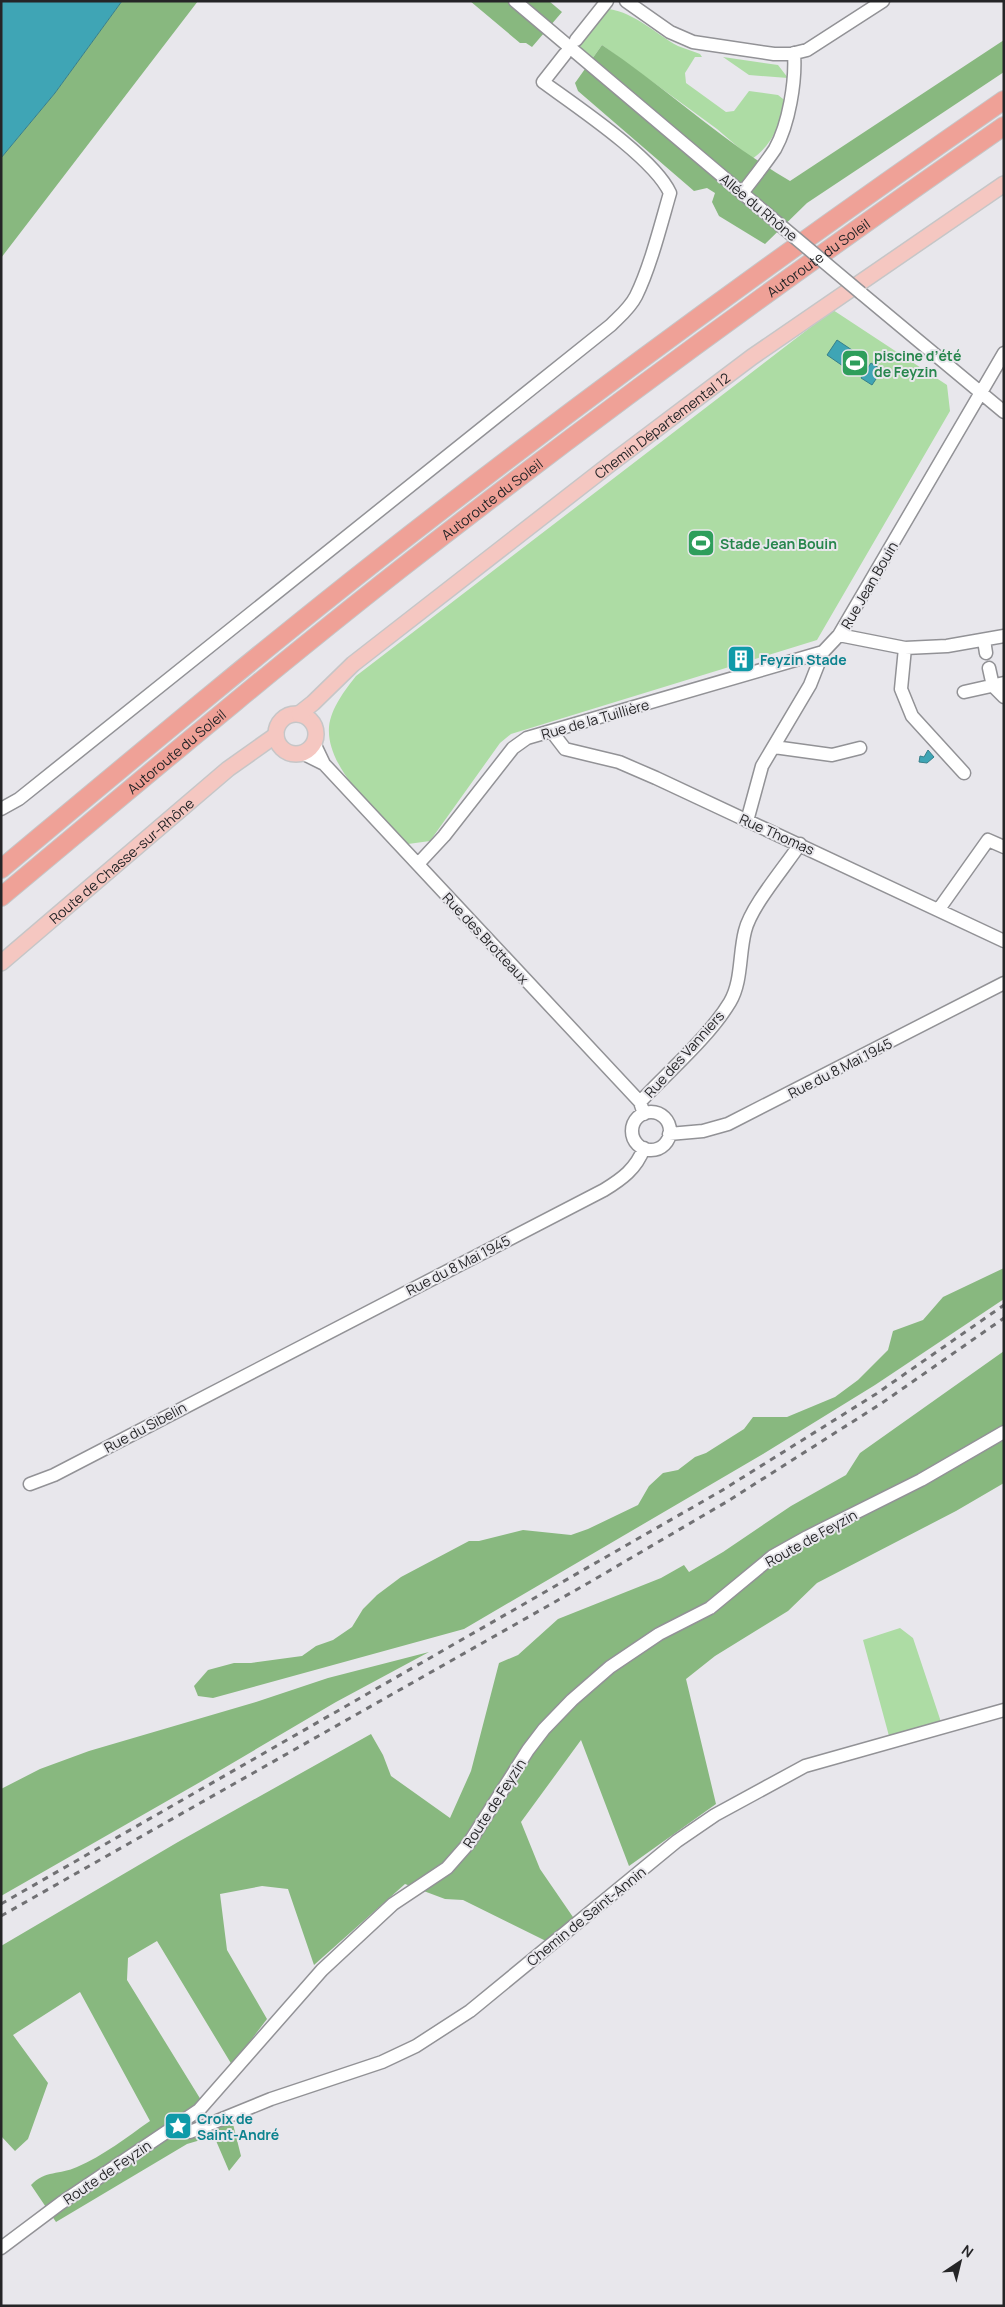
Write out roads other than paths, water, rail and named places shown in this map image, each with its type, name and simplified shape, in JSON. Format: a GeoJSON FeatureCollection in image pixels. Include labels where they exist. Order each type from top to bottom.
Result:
{"type":"FeatureCollection","features":[{"type":"Feature","properties":{"kind":"highway","name":"Autoroute du Soleil"},"geometry":{"type":"LineString","coordinates":[[1,870],[287,633],[545,431],[720,300],[1004,100]]}},
{"type":"Feature","properties":{"kind":"highway","name":"Autoroute du Soleil"},"geometry":{"type":"LineString","coordinates":[[1,897],[222,713],[496,496],[728,322],[1004,126]]}},
{"type":"Feature","properties":{"kind":"main road","name":"Chemin Départemental 12"},"geometry":{"type":"LineString","coordinates":[[299,714],[313,704],[352,664],[752,357],[1004,184]]}},
{"type":"Feature","properties":{"kind":"main road","name":"Chemin Départemental 12"},"geometry":{"type":"LineString","coordinates":[[314,725],[332,683]]}},
{"type":"Feature","properties":{"kind":"main road"},"geometry":{"type":"LineString","coordinates":[[293,714],[299,714],[311,719],[314,725],[316,731],[314,743],[302,753],[296,754],[283,749],[276,735],[276,729],[282,719],[293,714]]}},
{"type":"Feature","properties":{"kind":"main road","name":"Route de Chasse-sur-Rhône"},"geometry":{"type":"LineString","coordinates":[[1,963],[241,761],[276,735]]}},
{"type":"Feature","properties":{"kind":"main road","name":"Route de Chasse-sur-Rhône"},"geometry":{"type":"LineString","coordinates":[[241,761],[283,749]]}},
{"type":"Feature","properties":{"kind":"street","name":"Allée du Rhône"},"geometry":{"type":"LineString","coordinates":[[515,1],[1004,412]]}},
{"type":"Feature","properties":{"kind":"street"},"geometry":{"type":"LineString","coordinates":[[576,40],[607,1]]}},
{"type":"Feature","properties":{"kind":"street"},"geometry":{"type":"LineString","coordinates":[[626,1],[670,32],[693,42],[774,54],[807,50],[883,1]]}},
{"type":"Feature","properties":{"kind":"street"},"geometry":{"type":"LineString","coordinates":[[742,193],[775,148],[782,129],[795,71],[794,53]]}},
{"type":"Feature","properties":{"kind":"street"},"geometry":{"type":"LineString","coordinates":[[1,809],[19,799],[611,325],[627,309],[636,296],[670,193],[665,182],[644,161],[543,82],[565,54]]}},
{"type":"Feature","properties":{"kind":"street","name":"Rue Jean Bouin"},"geometry":{"type":"LineString","coordinates":[[747,821],[762,766],[810,685],[823,652],[839,636],[1004,353]]}},
{"type":"Feature","properties":{"kind":"street"},"geometry":{"type":"LineString","coordinates":[[839,636],[905,648],[947,646],[1004,636]]}},
{"type":"Feature","properties":{"kind":"street"},"geometry":{"type":"LineString","coordinates":[[984,640],[986,653]]}},
{"type":"Feature","properties":{"kind":"street"},"geometry":{"type":"LineString","coordinates":[[905,648],[901,689],[912,716],[964,773]]}},
{"type":"Feature","properties":{"kind":"street","name":"Rue de la Tuillière"},"geometry":{"type":"LineString","coordinates":[[418,864],[444,836],[513,748],[527,738],[823,652]]}},
{"type":"Feature","properties":{"kind":"street"},"geometry":{"type":"LineString","coordinates":[[990,668],[1004,697]]}},
{"type":"Feature","properties":{"kind":"street"},"geometry":{"type":"LineString","coordinates":[[964,692],[998,684]]}},
{"type":"Feature","properties":{"kind":"street","name":"Rue Thomas"},"geometry":{"type":"LineString","coordinates":[[552,732],[564,749],[619,762],[800,844],[1004,941]]}},
{"type":"Feature","properties":{"kind":"street","name":"Rue des Brotteaux"},"geometry":{"type":"LineString","coordinates":[[314,743],[324,764],[642,1108]]}},
{"type":"Feature","properties":{"kind":"street"},"geometry":{"type":"LineString","coordinates":[[774,747],[832,755],[860,748]]}},
{"type":"Feature","properties":{"kind":"street","name":"Rue des Brotteaux"},"geometry":{"type":"LineString","coordinates":[[302,753],[324,764]]}},
{"type":"Feature","properties":{"kind":"street"},"geometry":{"type":"LineString","coordinates":[[939,910],[988,840],[1004,847]]}},
{"type":"Feature","properties":{"kind":"street","name":"Rue des Vanniers"},"geometry":{"type":"LineString","coordinates":[[642,1108],[731,1001],[737,983],[745,930],[756,908],[800,844]]}},
{"type":"Feature","properties":{"kind":"street","name":"Rue du 8 Mai 1945"},"geometry":{"type":"LineString","coordinates":[[669,1134],[703,1131],[728,1124],[1004,983]]}},
{"type":"Feature","properties":{"kind":"street"},"geometry":{"type":"LineString","coordinates":[[642,1108],[664,1118],[668,1123],[669,1134],[668,1139],[660,1147],[644,1148],[635,1140],[632,1130],[642,1108]]}},
{"type":"Feature","properties":{"kind":"street","name":"Rue du 8 Mai 1945"},"geometry":{"type":"LineString","coordinates":[[260,1367],[604,1190],[623,1178],[635,1167],[644,1148]]}},
{"type":"Feature","properties":{"kind":"street","name":"Rue du Sibelin"},"geometry":{"type":"LineString","coordinates":[[30,1484],[54,1475],[260,1367]]}},
{"type":"Feature","properties":{"kind":"street","name":"Route de Feyzin"},"geometry":{"type":"LineString","coordinates":[[1,2248],[61,2203],[199,2110],[283,2013],[336,1956],[393,1904],[447,1868],[469,1843],[528,1750],[544,1729],[587,1686],[634,1649],[710,1608],[774,1556],[806,1537],[921,1480],[1004,1432]]}},
{"type":"Feature","properties":{"kind":"street","name":"Chemin de Saint-Annin"},"geometry":{"type":"LineString","coordinates":[[176,2127],[190,2132],[271,2099],[382,2062],[416,2046],[470,2011],[677,1841],[715,1815],[806,1766],[1004,1710]]}},
{"type":"Feature","properties":{"kind":"water"},"geometry":{"type":"Polygon","coordinates":[[[1,1],[122,1],[55,93],[1,158],[1,1]]]}},
{"type":"Feature","properties":{"kind":"water"},"geometry":{"type":"Polygon","coordinates":[[[837,340],[867,360],[856,375],[827,355],[837,340]]]}},
{"type":"Feature","properties":{"kind":"water"},"geometry":{"type":"Polygon","coordinates":[[[871,363],[882,370],[872,385],[861,378],[871,363]]]}},
{"type":"Feature","properties":{"kind":"water"},"geometry":{"type":"Polygon","coordinates":[[[928,750],[934,757],[927,763],[919,762],[920,756],[924,757],[928,750]]]}},
{"type":"Feature","properties":{"kind":"railway"},"geometry":{"type":"LineString","coordinates":[[1,1904],[721,1491],[876,1394],[1004,1305]]}},
{"type":"Feature","properties":{"kind":"railway"},"geometry":{"type":"LineString","coordinates":[[1,1916],[590,1582],[728,1501],[882,1403],[1004,1318]]}},
{"type":"Feature","properties":{"kind":"place","name":"piscine d’été de Feyzin"},"geometry":{"type":"Point","coordinates":[855,363]}},
{"type":"Feature","properties":{"kind":"place","name":"Stade Jean Bouin"},"geometry":{"type":"Point","coordinates":[701,543]}},
{"type":"Feature","properties":{"kind":"place","name":"Feyzin Stade"},"geometry":{"type":"Point","coordinates":[741,659]}},
{"type":"Feature","properties":{"kind":"place","name":"Croix de Saint-André"},"geometry":{"type":"Point","coordinates":[178,2126]}}]}
